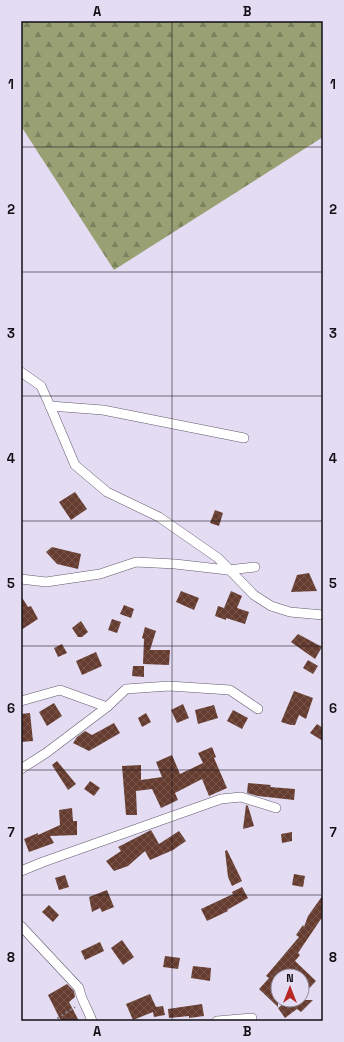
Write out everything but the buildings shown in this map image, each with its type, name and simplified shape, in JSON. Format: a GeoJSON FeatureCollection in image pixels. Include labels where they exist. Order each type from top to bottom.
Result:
{"type":"FeatureCollection","features":[{"type":"Feature","properties":{"kind":"street"},"geometry":{"type":"LineString","coordinates":[[21,372],[41,386],[75,465],[107,492],[159,518],[218,558],[228,570],[254,595],[271,606],[290,612],[323,615]]}},
{"type":"Feature","properties":{"kind":"street"},"geometry":{"type":"LineString","coordinates":[[50,406],[103,410],[244,438]]}},
{"type":"Feature","properties":{"kind":"street"},"geometry":{"type":"LineString","coordinates":[[21,579],[46,582],[100,574],[136,562],[175,564],[228,570],[255,567]]}},
{"type":"Feature","properties":{"kind":"street"},"geometry":{"type":"LineString","coordinates":[[21,769],[46,753],[107,707],[126,689],[168,686],[230,690],[258,709]]}},
{"type":"Feature","properties":{"kind":"street"},"geometry":{"type":"LineString","coordinates":[[21,701],[60,690],[107,707]]}},
{"type":"Feature","properties":{"kind":"street"},"geometry":{"type":"LineString","coordinates":[[21,871],[221,799],[241,797],[276,808]]}},
{"type":"Feature","properties":{"kind":"street"},"geometry":{"type":"LineString","coordinates":[[21,926],[79,988],[82,1001],[87,1008],[92,1021]]}},
{"type":"Feature","properties":{"kind":"street"},"geometry":{"type":"LineString","coordinates":[[217,1021],[252,1018]]}},
{"type":"Feature","properties":{"kind":"path"},"geometry":{"type":"LineString","coordinates":[[53,1021],[71,1011],[82,1001]]}},
{"type":"Feature","properties":{"kind":"green space"},"geometry":{"type":"Polygon","coordinates":[[[21,21],[323,21],[323,137],[114,270],[21,126],[21,21]]]}}]}
